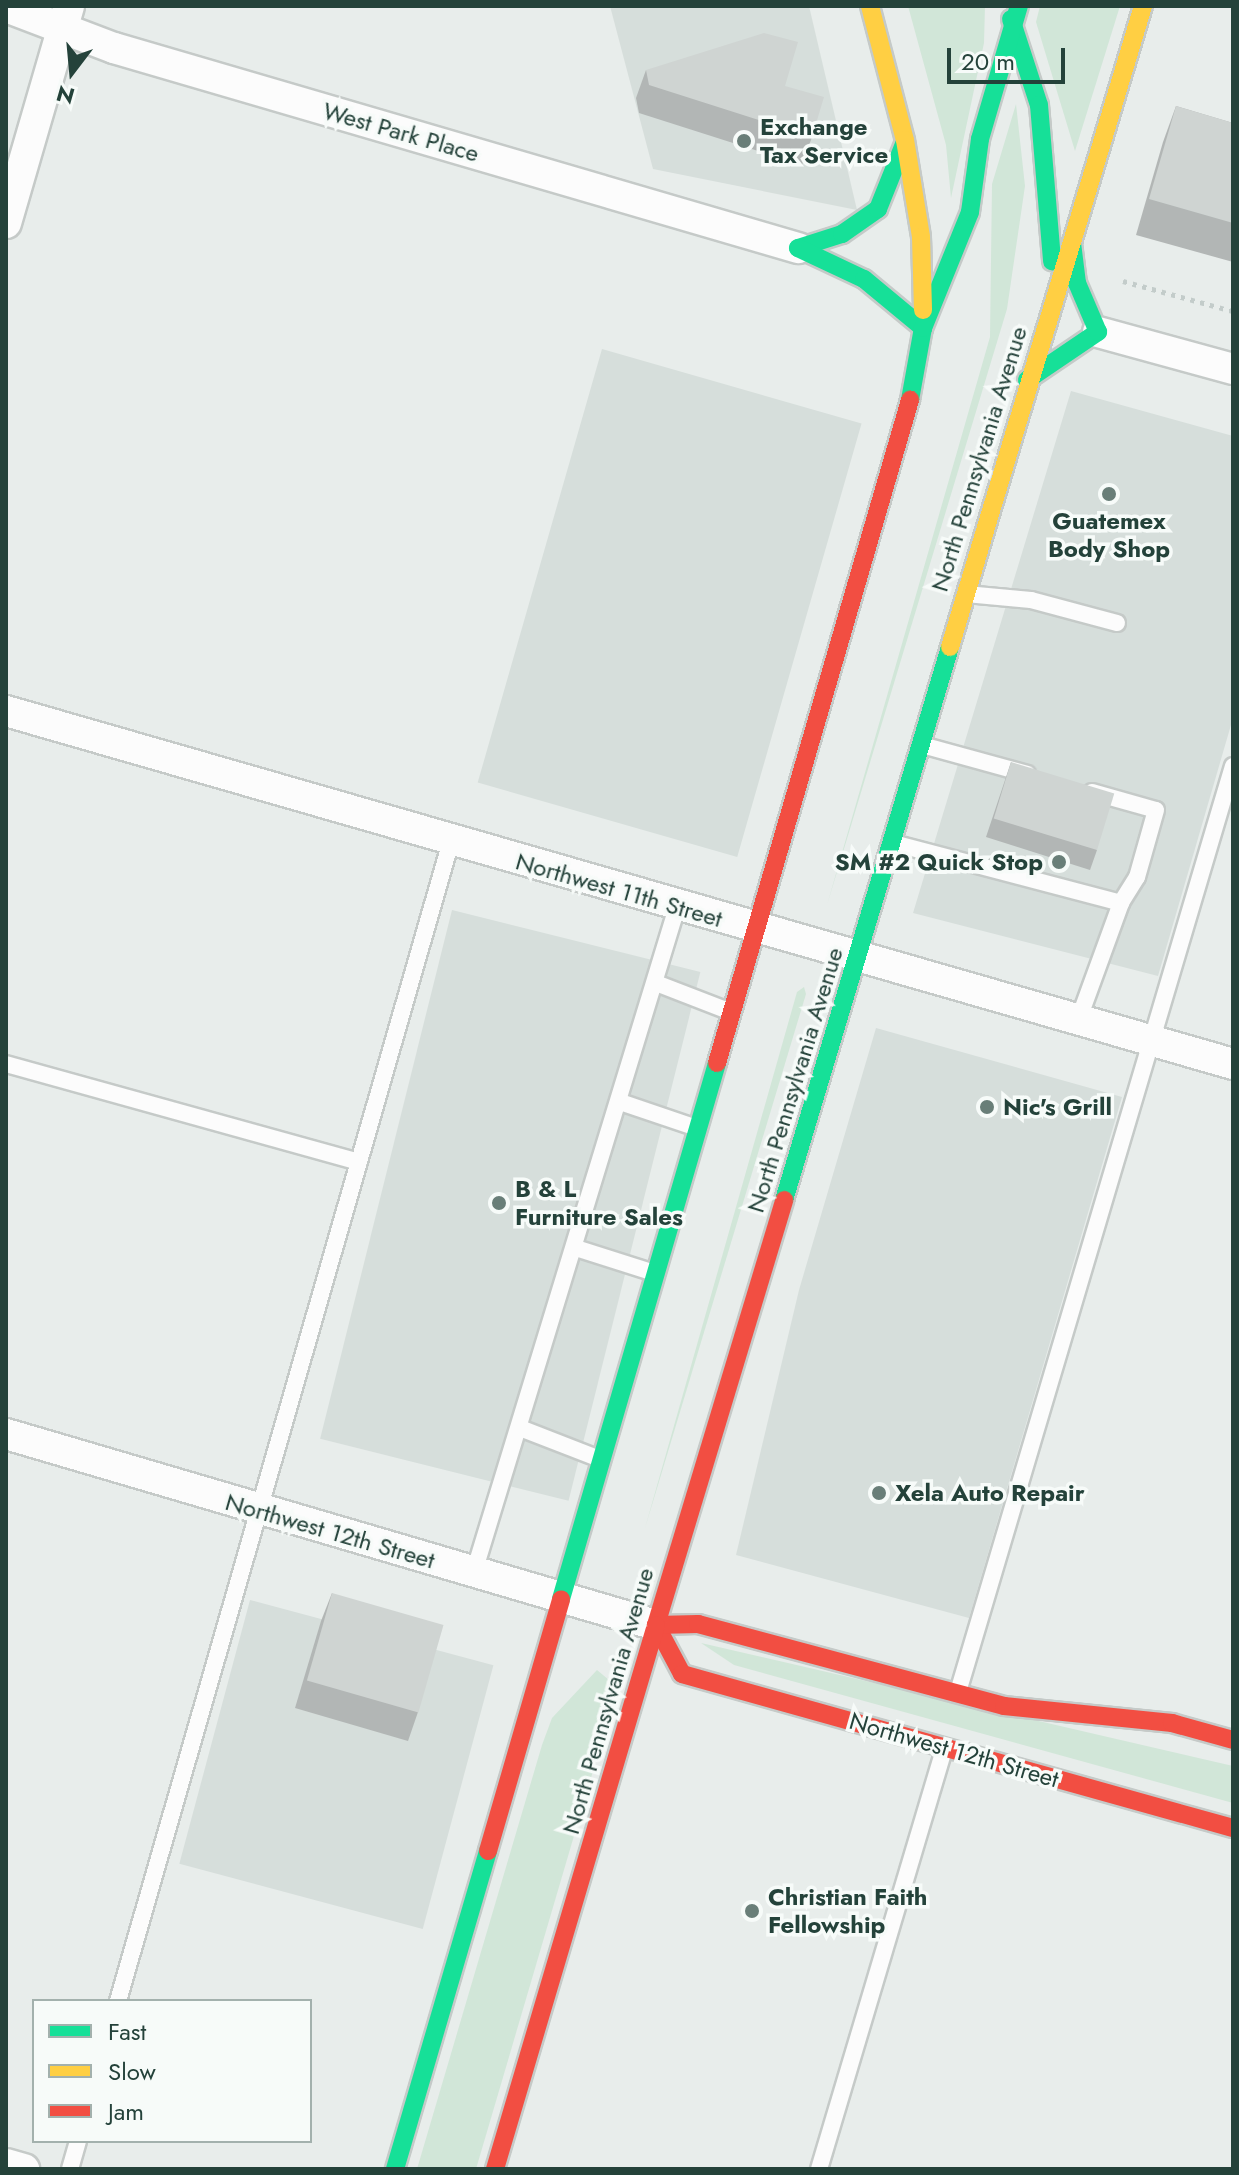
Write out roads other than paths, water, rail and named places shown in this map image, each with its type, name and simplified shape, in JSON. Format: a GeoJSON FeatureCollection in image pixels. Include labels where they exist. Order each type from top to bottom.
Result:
{"type":"FeatureCollection","features":[{"type":"Feature","properties":{"kind":"main road"},"geometry":{"type":"LineString","coordinates":[[395,2169],[915,384],[923,328],[921,237],[905,140],[870,6]]}},
{"type":"Feature","properties":{"kind":"main road","name":"North Pennsylvania Avenue"},"geometry":{"type":"LineString","coordinates":[[495,2169],[858,957],[1027,380],[1143,6]]}},
{"type":"Feature","properties":{"kind":"main road"},"geometry":{"type":"LineString","coordinates":[[923,328],[970,212],[980,139],[1012,12]]}},
{"type":"Feature","properties":{"kind":"main road"},"geometry":{"type":"LineString","coordinates":[[1012,12],[1039,105],[1054,292]]}},
{"type":"Feature","properties":{"kind":"main road"},"geometry":{"type":"LineString","coordinates":[[798,248],[842,234],[878,209],[905,140]]}},
{"type":"Feature","properties":{"kind":"main road"},"geometry":{"type":"LineString","coordinates":[[1027,380],[1098,332],[1076,267],[1071,237]]}},
{"type":"Feature","properties":{"kind":"main road"},"geometry":{"type":"LineString","coordinates":[[798,248],[864,279],[923,328]]}},
{"type":"Feature","properties":{"kind":"main road","name":"Northwest 12th Street"},"geometry":{"type":"LineString","coordinates":[[1233,1740],[1172,1723],[1004,1706],[698,1624],[656,1625],[682,1674],[1233,1828]]}},
{"type":"Feature","properties":{"kind":"street","name":"West Park Place"},"geometry":{"type":"LineString","coordinates":[[6,7],[65,17],[798,248]]}},
{"type":"Feature","properties":{"kind":"street"},"geometry":{"type":"LineString","coordinates":[[6,223],[65,17]]}},
{"type":"Feature","properties":{"kind":"street"},"geometry":{"type":"LineString","coordinates":[[1098,332],[1233,369]]}},
{"type":"Feature","properties":{"kind":"street","name":"Northwest 11th Street"},"geometry":{"type":"LineString","coordinates":[[6,711],[756,931],[1233,1064]]}},
{"type":"Feature","properties":{"kind":"street","name":"Northwest 12th Street"},"geometry":{"type":"LineString","coordinates":[[6,1434],[656,1625]]}},
{"type":"Feature","properties":{"kind":"street"},"geometry":{"type":"LineString","coordinates":[[6,2164],[24,2169]]}},
{"type":"Feature","properties":{"kind":"lane"},"geometry":{"type":"LineString","coordinates":[[964,594],[1031,600],[1117,623]]}},
{"type":"Feature","properties":{"kind":"lane"},"geometry":{"type":"LineString","coordinates":[[920,745],[1040,778]]}},
{"type":"Feature","properties":{"kind":"lane"},"geometry":{"type":"LineString","coordinates":[[957,1693],[1233,766]]}},
{"type":"Feature","properties":{"kind":"lane"},"geometry":{"type":"LineString","coordinates":[[1069,786],[1156,810],[1137,877],[1121,903],[1078,1021]]}},
{"type":"Feature","properties":{"kind":"lane"},"geometry":{"type":"LineString","coordinates":[[119,1999],[451,841]]}},
{"type":"Feature","properties":{"kind":"lane"},"geometry":{"type":"LineString","coordinates":[[891,842],[1121,903]]}},
{"type":"Feature","properties":{"kind":"lane"},"geometry":{"type":"LineString","coordinates":[[474,1572],[576,1248],[677,907]]}},
{"type":"Feature","properties":{"kind":"lane"},"geometry":{"type":"LineString","coordinates":[[656,983],[732,1013]]}},
{"type":"Feature","properties":{"kind":"lane"},"geometry":{"type":"LineString","coordinates":[[6,1064],[359,1162]]}},
{"type":"Feature","properties":{"kind":"lane"},"geometry":{"type":"LineString","coordinates":[[620,1102],[698,1129]]}},
{"type":"Feature","properties":{"kind":"lane"},"geometry":{"type":"LineString","coordinates":[[576,1248],[656,1273]]}},
{"type":"Feature","properties":{"kind":"lane"},"geometry":{"type":"LineString","coordinates":[[520,1428],[602,1460]]}},
{"type":"Feature","properties":{"kind":"lane"},"geometry":{"type":"LineString","coordinates":[[819,2169],[944,1747]]}},
{"type":"Feature","properties":{"kind":"lane"},"geometry":{"type":"LineString","coordinates":[[70,2169],[77,2143]]}},
{"type":"Feature","properties":{"kind":"place","name":"Exchange Tax Service"},"geometry":{"type":"Point","coordinates":[744,141]}},
{"type":"Feature","properties":{"kind":"place","name":"Guatemex Body Shop"},"geometry":{"type":"Point","coordinates":[1109,494]}},
{"type":"Feature","properties":{"kind":"place","name":"SM #2 Quick Stop"},"geometry":{"type":"Point","coordinates":[1059,862]}},
{"type":"Feature","properties":{"kind":"place","name":"Nic's Grill"},"geometry":{"type":"Point","coordinates":[987,1107]}},
{"type":"Feature","properties":{"kind":"place","name":"B & L Furniture Sales"},"geometry":{"type":"Point","coordinates":[499,1203]}},
{"type":"Feature","properties":{"kind":"place","name":"Xela Auto Repair"},"geometry":{"type":"Point","coordinates":[879,1493]}},
{"type":"Feature","properties":{"kind":"place","name":"Christian Faith Fellowship"},"geometry":{"type":"Point","coordinates":[752,1911]}}]}
